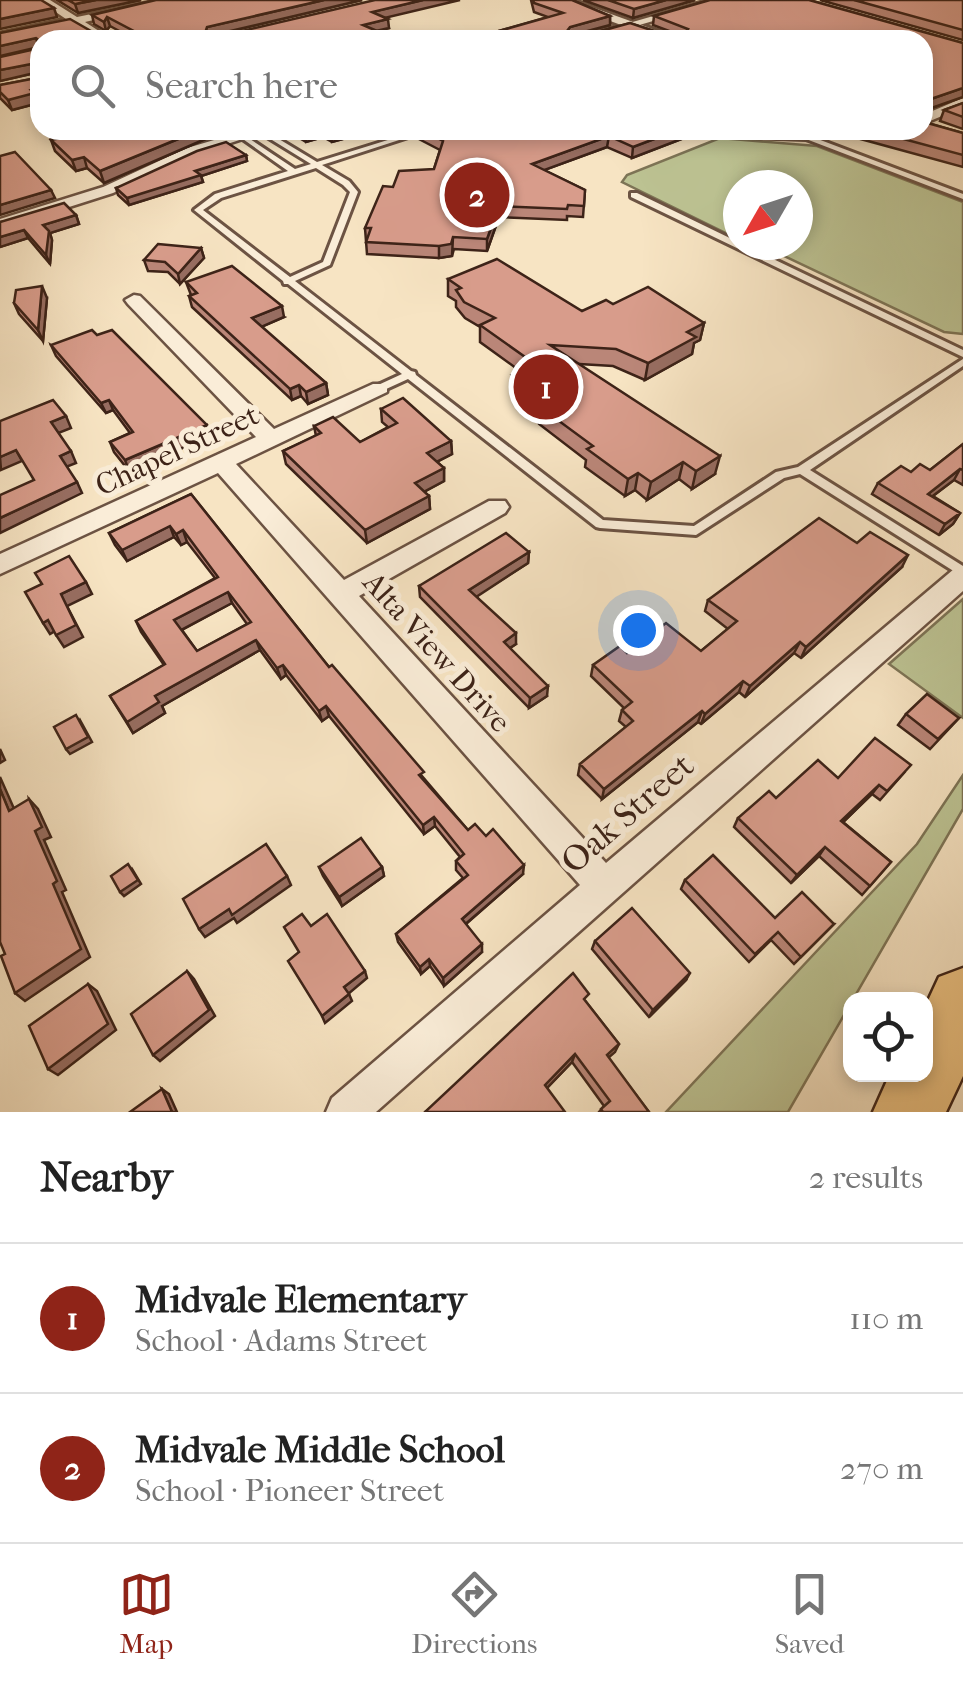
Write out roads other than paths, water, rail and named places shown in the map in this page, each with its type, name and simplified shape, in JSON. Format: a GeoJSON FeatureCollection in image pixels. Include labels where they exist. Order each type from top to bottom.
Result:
{"type":"FeatureCollection","features":[{"type":"Feature","properties":{"kind":"highway"},"geometry":{"type":"LineString","coordinates":[[909,1112],[963,1001]]}},
{"type":"Feature","properties":{"kind":"street"},"geometry":{"type":"LineString","coordinates":[[43,0],[90,30]]}},
{"type":"Feature","properties":{"kind":"street"},"geometry":{"type":"LineString","coordinates":[[0,36],[176,0]]}},
{"type":"Feature","properties":{"kind":"street"},"geometry":{"type":"LineString","coordinates":[[559,0],[646,30]]}},
{"type":"Feature","properties":{"kind":"street"},"geometry":{"type":"LineString","coordinates":[[613,30],[720,0]]}},
{"type":"Feature","properties":{"kind":"street"},"geometry":{"type":"LineString","coordinates":[[933,117],[963,102]]}},
{"type":"Feature","properties":{"kind":"street"},"geometry":{"type":"LineString","coordinates":[[933,126],[950,134]]}},
{"type":"Feature","properties":{"kind":"street"},"geometry":{"type":"LineString","coordinates":[[0,224],[108,190],[192,151],[229,140]]}},
{"type":"Feature","properties":{"kind":"street"},"geometry":{"type":"LineString","coordinates":[[134,300],[271,439]]}},
{"type":"Feature","properties":{"kind":"street","name":"Chapel Street"},"geometry":{"type":"LineString","coordinates":[[0,566],[380,388]]}},
{"type":"Feature","properties":{"kind":"street","name":"Alta View Drive"},"geometry":{"type":"LineString","coordinates":[[221,462],[604,886]]}},
{"type":"Feature","properties":{"kind":"street"},"geometry":{"type":"LineString","coordinates":[[340,594],[497,508]]}},
{"type":"Feature","properties":{"kind":"street","name":"Oak Street"},"geometry":{"type":"LineString","coordinates":[[346,1112],[963,574]]}},
{"type":"Feature","properties":{"kind":"lane"},"geometry":{"type":"LineString","coordinates":[[248,140],[294,172]]}},
{"type":"Feature","properties":{"kind":"lane"},"geometry":{"type":"LineString","coordinates":[[277,140],[354,192],[323,266],[287,282]]}},
{"type":"Feature","properties":{"kind":"lane"},"geometry":{"type":"LineString","coordinates":[[395,140],[209,200],[198,210],[600,524],[696,531],[780,474],[802,470],[963,362]]}},
{"type":"Feature","properties":{"kind":"lane"},"geometry":{"type":"LineString","coordinates":[[815,140],[963,197]]}},
{"type":"Feature","properties":{"kind":"lane"},"geometry":{"type":"LineString","coordinates":[[634,195],[963,354]]}},
{"type":"Feature","properties":{"kind":"lane"},"geometry":{"type":"LineString","coordinates":[[380,388],[411,374]]}},
{"type":"Feature","properties":{"kind":"lane"},"geometry":{"type":"LineString","coordinates":[[802,470],[963,574]]}},
{"type":"Feature","properties":{"kind":"place","name":"Midvale Middle School"},"geometry":{"type":"Point","coordinates":[477,195]}},
{"type":"Feature","properties":{"kind":"place","name":"Midvale Elementary"},"geometry":{"type":"Point","coordinates":[546,387]}}]}
